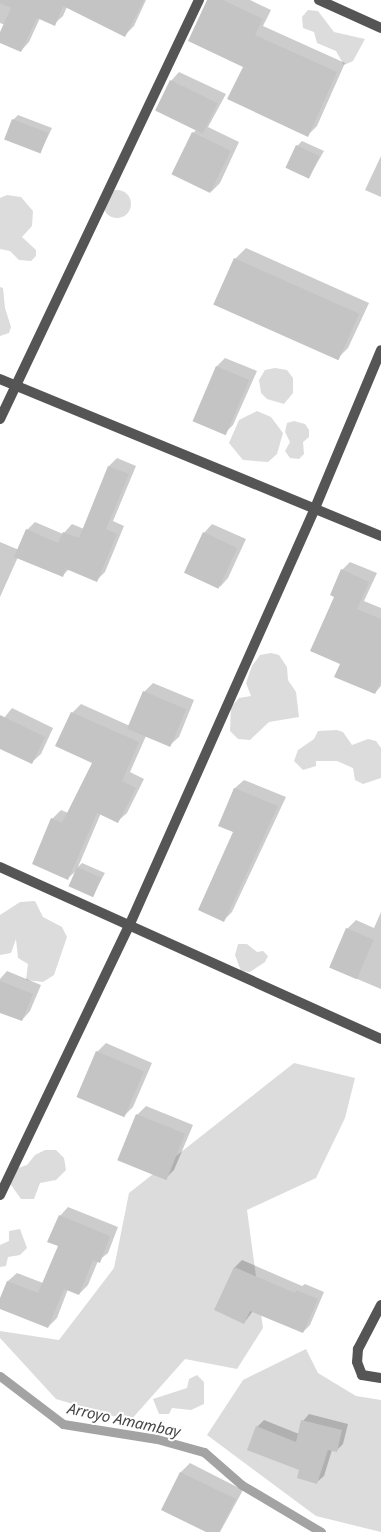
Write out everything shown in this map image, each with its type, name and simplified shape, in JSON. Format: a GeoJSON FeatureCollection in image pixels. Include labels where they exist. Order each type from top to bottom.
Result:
{"type":"FeatureCollection","features":[{"type":"Feature","properties":{"kind":"street"},"geometry":{"type":"LineString","coordinates":[[0,419],[199,0]]}},
{"type":"Feature","properties":{"kind":"street"},"geometry":{"type":"LineString","coordinates":[[319,0],[340,4],[381,28]]}},
{"type":"Feature","properties":{"kind":"street"},"geometry":{"type":"LineString","coordinates":[[0,1195],[129,926],[315,508],[381,350]]}},
{"type":"Feature","properties":{"kind":"street"},"geometry":{"type":"LineString","coordinates":[[0,379],[16,388],[381,536]]}},
{"type":"Feature","properties":{"kind":"street"},"geometry":{"type":"LineString","coordinates":[[0,867],[381,1039]]}},
{"type":"Feature","properties":{"kind":"street"},"geometry":{"type":"LineString","coordinates":[[381,1305],[358,1349],[357,1362],[362,1375],[381,1378]]}},
{"type":"Feature","properties":{"kind":"shaded area"},"geometry":{"type":"Polygon","coordinates":[[[308,10],[318,11],[334,32],[365,39],[353,61],[344,65],[336,51],[317,43],[314,32],[303,28],[302,17],[308,10]]]}},
{"type":"Feature","properties":{"kind":"shaded area"},"geometry":{"type":"Polygon","coordinates":[[[117,190],[127,194],[131,204],[127,214],[117,218],[107,214],[103,204],[107,194],[117,190]]]}},
{"type":"Feature","properties":{"kind":"shaded area"},"geometry":{"type":"Polygon","coordinates":[[[7,195],[21,197],[33,211],[32,226],[22,237],[36,250],[36,256],[31,261],[19,260],[10,251],[0,249],[0,198],[7,195]]]}},
{"type":"Feature","properties":{"kind":"shaded area"},"geometry":{"type":"Polygon","coordinates":[[[0,287],[3,288],[5,308],[11,327],[9,333],[0,336],[0,287]]]}},
{"type":"Feature","properties":{"kind":"shaded area"},"geometry":{"type":"Polygon","coordinates":[[[275,368],[287,370],[293,378],[293,393],[284,404],[267,399],[261,393],[259,380],[265,370],[275,368]]]}},
{"type":"Feature","properties":{"kind":"shaded area"},"geometry":{"type":"Polygon","coordinates":[[[257,411],[271,417],[283,433],[277,454],[268,462],[243,460],[229,443],[239,420],[257,411]]]}},
{"type":"Feature","properties":{"kind":"shaded area"},"geometry":{"type":"Polygon","coordinates":[[[294,421],[305,424],[309,430],[309,437],[303,442],[304,454],[299,459],[290,458],[285,451],[290,442],[285,432],[287,423],[294,421]]]}},
{"type":"Feature","properties":{"kind":"shaded area"},"geometry":{"type":"Polygon","coordinates":[[[271,653],[279,655],[287,667],[288,680],[296,692],[299,717],[269,722],[250,740],[238,739],[230,731],[231,707],[239,698],[251,696],[246,683],[252,666],[260,655],[271,653]]]}},
{"type":"Feature","properties":{"kind":"shaded area"},"geometry":{"type":"Polygon","coordinates":[[[337,730],[343,732],[352,745],[368,739],[376,741],[381,748],[381,778],[363,784],[355,780],[353,768],[337,761],[316,761],[316,766],[303,770],[294,761],[298,750],[314,739],[318,731],[337,730]]]}},
{"type":"Feature","properties":{"kind":"shaded area"},"geometry":{"type":"Polygon","coordinates":[[[35,901],[43,917],[62,927],[67,937],[54,975],[43,982],[26,980],[28,964],[18,958],[16,939],[11,953],[0,955],[0,915],[20,902],[35,901]]]}},
{"type":"Feature","properties":{"kind":"shaded area"},"geometry":{"type":"Polygon","coordinates":[[[238,944],[247,944],[257,952],[263,951],[268,956],[265,962],[250,972],[241,971],[235,955],[238,944]]]}},
{"type":"Feature","properties":{"kind":"shaded area"},"geometry":{"type":"Polygon","coordinates":[[[294,1063],[355,1078],[345,1118],[316,1178],[247,1210],[263,1328],[237,1369],[185,1359],[130,1421],[56,1399],[0,1338],[0,1331],[59,1340],[114,1268],[129,1193],[294,1063]]]}},
{"type":"Feature","properties":{"kind":"shaded area"},"geometry":{"type":"Polygon","coordinates":[[[45,1150],[56,1150],[64,1158],[66,1170],[56,1180],[40,1183],[34,1199],[21,1199],[9,1182],[15,1169],[27,1165],[35,1155],[45,1150]]]}},
{"type":"Feature","properties":{"kind":"shaded area"},"geometry":{"type":"Polygon","coordinates":[[[20,1229],[27,1248],[20,1255],[8,1257],[6,1266],[0,1267],[0,1245],[9,1241],[9,1231],[20,1229]]]}},
{"type":"Feature","properties":{"kind":"shaded area"},"geometry":{"type":"Polygon","coordinates":[[[306,1349],[318,1373],[356,1396],[381,1400],[381,1532],[316,1516],[207,1435],[243,1380],[306,1349]]]}},
{"type":"Feature","properties":{"kind":"shaded area"},"geometry":{"type":"Polygon","coordinates":[[[197,1375],[204,1382],[204,1404],[191,1410],[172,1408],[169,1414],[159,1414],[153,1399],[187,1388],[189,1379],[197,1375]]]}},
{"type":"Feature","properties":{"kind":"building"},"geometry":{"type":"Polygon","coordinates":[[[0,0],[144,0],[125,37],[63,6],[55,26],[37,18],[21,52],[0,43],[0,32],[11,8],[0,3],[0,0]]]}},
{"type":"Feature","properties":{"kind":"building"},"geometry":{"type":"Polygon","coordinates":[[[207,0],[223,0],[263,19],[255,35],[337,72],[308,137],[227,99],[243,67],[188,41],[207,0]]]}},
{"type":"Feature","properties":{"kind":"building"},"geometry":{"type":"Polygon","coordinates":[[[170,80],[218,103],[203,134],[155,111],[170,80]]]}},
{"type":"Feature","properties":{"kind":"building"},"geometry":{"type":"Polygon","coordinates":[[[12,119],[48,133],[41,154],[4,140],[12,119]]]}},
{"type":"Feature","properties":{"kind":"building"},"geometry":{"type":"Polygon","coordinates":[[[192,132],[231,151],[210,193],[171,174],[192,132]]]}},
{"type":"Feature","properties":{"kind":"building"},"geometry":{"type":"Polygon","coordinates":[[[296,145],[320,156],[309,179],[285,168],[296,145]]]}},
{"type":"Feature","properties":{"kind":"building"},"geometry":{"type":"Polygon","coordinates":[[[234,258],[359,314],[338,360],[213,305],[234,258]]]}},
{"type":"Feature","properties":{"kind":"building"},"geometry":{"type":"Polygon","coordinates":[[[216,366],[249,380],[226,435],[193,421],[216,366]]]}},
{"type":"Feature","properties":{"kind":"building"},"geometry":{"type":"Polygon","coordinates":[[[108,466],[129,474],[106,529],[117,534],[97,582],[66,569],[63,577],[14,557],[26,529],[58,543],[63,532],[79,538],[108,466]]]}},
{"type":"Feature","properties":{"kind":"building"},"geometry":{"type":"Polygon","coordinates":[[[203,532],[237,548],[218,589],[184,573],[203,532]]]}},
{"type":"Feature","properties":{"kind":"building"},"geometry":{"type":"Polygon","coordinates":[[[341,569],[369,582],[357,609],[381,619],[381,681],[375,694],[334,677],[340,664],[310,651],[334,597],[330,595],[341,569]]]}},
{"type":"Feature","properties":{"kind":"building"},"geometry":{"type":"Polygon","coordinates":[[[143,691],[186,709],[170,747],[127,729],[143,691]]]}},
{"type":"Feature","properties":{"kind":"building"},"geometry":{"type":"Polygon","coordinates":[[[71,712],[139,742],[122,781],[136,788],[118,823],[97,813],[68,880],[32,864],[51,818],[62,823],[92,763],[55,746],[71,712]]]}},
{"type":"Feature","properties":{"kind":"building"},"geometry":{"type":"Polygon","coordinates":[[[0,715],[45,737],[32,764],[0,749],[0,715]]]}},
{"type":"Feature","properties":{"kind":"building"},"geometry":{"type":"Polygon","coordinates":[[[234,788],[278,806],[224,922],[198,910],[233,832],[218,826],[234,788]]]}},
{"type":"Feature","properties":{"kind":"building"},"geometry":{"type":"Polygon","coordinates":[[[77,867],[102,878],[93,897],[68,886],[77,867]]]}},
{"type":"Feature","properties":{"kind":"building"},"geometry":{"type":"Polygon","coordinates":[[[346,928],[374,940],[357,979],[329,968],[346,928]]]}},
{"type":"Feature","properties":{"kind":"building"},"geometry":{"type":"Polygon","coordinates":[[[0,981],[33,994],[22,1021],[0,1013],[0,981]]]}},
{"type":"Feature","properties":{"kind":"building"},"geometry":{"type":"Polygon","coordinates":[[[96,1051],[144,1071],[124,1117],[76,1097],[96,1051]]]}},
{"type":"Feature","properties":{"kind":"building"},"geometry":{"type":"Polygon","coordinates":[[[136,1114],[185,1134],[166,1180],[117,1160],[136,1114]]]}},
{"type":"Feature","properties":{"kind":"building"},"geometry":{"type":"Polygon","coordinates":[[[59,1215],[110,1236],[100,1263],[93,1260],[79,1295],[64,1289],[48,1328],[0,1309],[0,1298],[7,1281],[38,1293],[58,1246],[47,1242],[59,1215]]]}},
{"type":"Feature","properties":{"kind":"building"},"geometry":{"type":"Polygon","coordinates":[[[234,1267],[295,1293],[296,1290],[318,1299],[303,1333],[250,1311],[244,1324],[214,1310],[234,1267]]]}},
{"type":"Feature","properties":{"kind":"building"},"geometry":{"type":"Polygon","coordinates":[[[301,1420],[342,1430],[337,1452],[328,1450],[317,1484],[297,1478],[299,1470],[247,1450],[256,1426],[296,1442],[301,1420]]]}},
{"type":"Feature","properties":{"kind":"building"},"geometry":{"type":"Polygon","coordinates":[[[180,1472],[236,1499],[219,1532],[206,1532],[161,1510],[180,1472]]]}},
{"type":"Feature","properties":{"kind":"waterway","name":"Arroyo Amambay"},"geometry":{"type":"LineString","coordinates":[[0,1376],[63,1424],[157,1439],[204,1452],[242,1485],[321,1532]]}}]}
